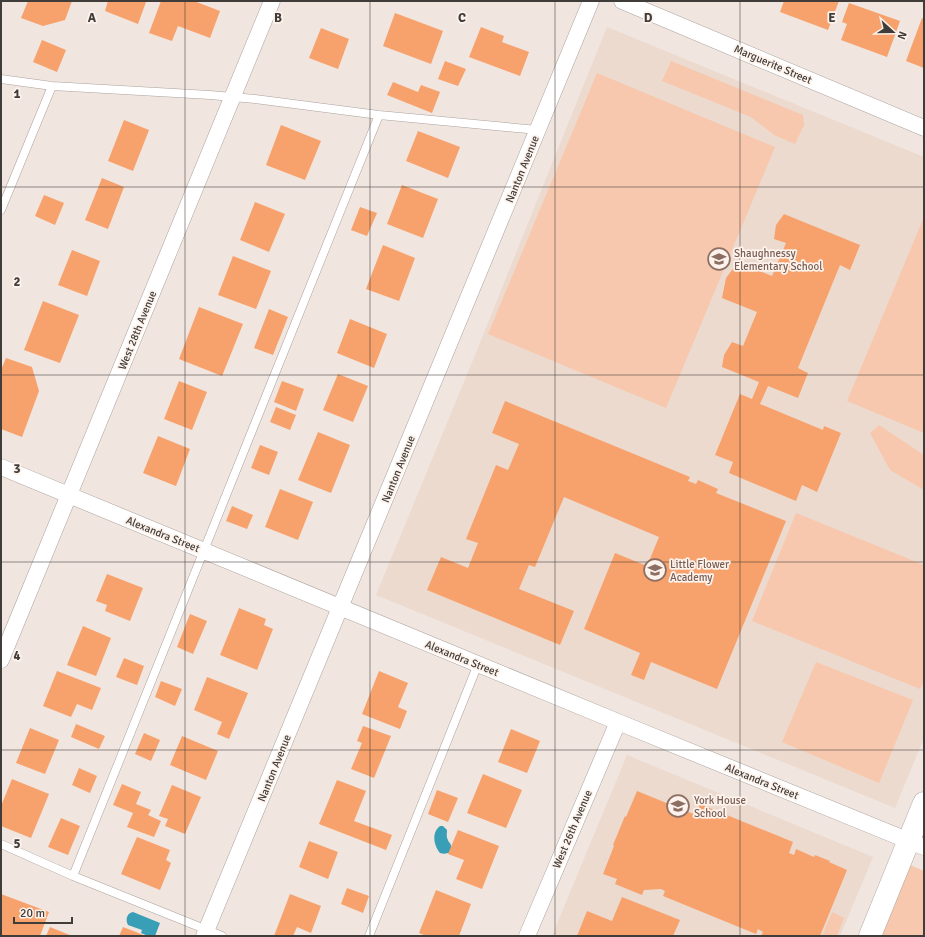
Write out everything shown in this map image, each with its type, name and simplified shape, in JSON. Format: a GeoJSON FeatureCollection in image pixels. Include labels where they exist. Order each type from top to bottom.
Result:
{"type":"FeatureCollection","features":[{"type":"Feature","properties":{"kind":"main road"},"geometry":{"type":"LineString","coordinates":[[870,936],[916,844],[924,803]]}},
{"type":"Feature","properties":{"kind":"street","name":"West 28th Avenue"},"geometry":{"type":"LineString","coordinates":[[1,660],[272,1]]}},
{"type":"Feature","properties":{"kind":"street","name":"Nanton Avenue"},"geometry":{"type":"LineString","coordinates":[[206,933],[591,1]]}},
{"type":"Feature","properties":{"kind":"street","name":"Marguerite Street"},"geometry":{"type":"LineString","coordinates":[[622,1],[924,128]]}},
{"type":"Feature","properties":{"kind":"street","name":"Alexandra Street"},"geometry":{"type":"LineString","coordinates":[[1,467],[916,844]]}},
{"type":"Feature","properties":{"kind":"street","name":"West 26th Avenue"},"geometry":{"type":"LineString","coordinates":[[527,936],[618,722]]}},
{"type":"Feature","properties":{"kind":"lane"},"geometry":{"type":"LineString","coordinates":[[1,79],[52,86],[232,97],[379,115],[538,130]]}},
{"type":"Feature","properties":{"kind":"lane"},"geometry":{"type":"LineString","coordinates":[[1,210],[52,86]]}},
{"type":"Feature","properties":{"kind":"lane"},"geometry":{"type":"LineString","coordinates":[[73,876],[379,115]]}},
{"type":"Feature","properties":{"kind":"lane"},"geometry":{"type":"LineString","coordinates":[[369,936],[478,664]]}},
{"type":"Feature","properties":{"kind":"lane"},"geometry":{"type":"LineString","coordinates":[[1,844],[206,933],[222,936]]}},
{"type":"Feature","properties":{"kind":"shaded area"},"geometry":{"type":"Polygon","coordinates":[[[607,27],[924,157],[924,738],[895,808],[376,595],[473,360],[607,27]]]}},
{"type":"Feature","properties":{"kind":"shaded area"},"geometry":{"type":"Polygon","coordinates":[[[671,61],[803,115],[804,125],[795,144],[774,135],[751,117],[662,81],[671,61]]]}},
{"type":"Feature","properties":{"kind":"shaded area"},"geometry":{"type":"Polygon","coordinates":[[[597,73],[775,147],[666,408],[488,334],[597,73]]]}},
{"type":"Feature","properties":{"kind":"shaded area"},"geometry":{"type":"Polygon","coordinates":[[[924,217],[924,433],[847,401],[924,217]]]}},
{"type":"Feature","properties":{"kind":"shaded area"},"geometry":{"type":"Polygon","coordinates":[[[879,425],[924,455],[924,490],[890,470],[870,433],[879,425]]]}},
{"type":"Feature","properties":{"kind":"shaded area"},"geometry":{"type":"Polygon","coordinates":[[[796,513],[924,565],[924,680],[920,689],[752,621],[796,513]]]}},
{"type":"Feature","properties":{"kind":"shaded area"},"geometry":{"type":"Polygon","coordinates":[[[816,662],[913,700],[879,783],[782,742],[816,662]]]}},
{"type":"Feature","properties":{"kind":"shaded area","name":"York House School"},"geometry":{"type":"Polygon","coordinates":[[[627,755],[873,857],[840,936],[552,936],[627,755]]]}},
{"type":"Feature","properties":{"kind":"shaded area"},"geometry":{"type":"Polygon","coordinates":[[[910,865],[924,871],[924,936],[881,936],[910,865]]]}},
{"type":"Feature","properties":{"kind":"shaded area"},"geometry":{"type":"Polygon","coordinates":[[[832,912],[844,918],[837,936],[822,936],[832,912]]]}},
{"type":"Feature","properties":{"kind":"water"},"geometry":{"type":"Polygon","coordinates":[[[440,826],[443,826],[447,830],[447,838],[452,848],[450,852],[446,854],[440,853],[434,840],[435,832],[440,826]]]}},
{"type":"Feature","properties":{"kind":"water"},"geometry":{"type":"Polygon","coordinates":[[[133,912],[160,923],[155,936],[148,936],[141,933],[142,930],[128,925],[127,917],[133,912]]]}},
{"type":"Feature","properties":{"kind":"building"},"geometry":{"type":"Polygon","coordinates":[[[28,1],[72,1],[65,20],[43,26],[21,18],[28,1]]]}},
{"type":"Feature","properties":{"kind":"building"},"geometry":{"type":"Polygon","coordinates":[[[108,1],[146,2],[138,24],[105,11],[108,1]]]}},
{"type":"Feature","properties":{"kind":"building"},"geometry":{"type":"Polygon","coordinates":[[[161,1],[194,1],[220,11],[210,38],[178,26],[172,41],[149,33],[161,1]]]}},
{"type":"Feature","properties":{"kind":"building"},"geometry":{"type":"Polygon","coordinates":[[[784,1],[839,1],[828,30],[780,12],[784,1]]]}},
{"type":"Feature","properties":{"kind":"building"},"geometry":{"type":"Polygon","coordinates":[[[849,3],[900,21],[887,57],[841,40],[847,24],[842,22],[849,3]]]}},
{"type":"Feature","properties":{"kind":"building"},"geometry":{"type":"Polygon","coordinates":[[[395,13],[443,31],[431,64],[383,46],[395,13]]]}},
{"type":"Feature","properties":{"kind":"building"},"geometry":{"type":"Polygon","coordinates":[[[922,18],[924,19],[924,68],[906,61],[922,18]]]}},
{"type":"Feature","properties":{"kind":"building"},"geometry":{"type":"Polygon","coordinates":[[[481,27],[504,36],[502,42],[529,52],[520,76],[469,57],[481,27]]]}},
{"type":"Feature","properties":{"kind":"building"},"geometry":{"type":"Polygon","coordinates":[[[321,28],[349,39],[338,69],[309,58],[321,28]]]}},
{"type":"Feature","properties":{"kind":"building"},"geometry":{"type":"Polygon","coordinates":[[[42,40],[66,50],[57,72],[33,62],[42,40]]]}},
{"type":"Feature","properties":{"kind":"building"},"geometry":{"type":"Polygon","coordinates":[[[445,61],[466,69],[458,86],[438,79],[445,61]]]}},
{"type":"Feature","properties":{"kind":"building"},"geometry":{"type":"Polygon","coordinates":[[[393,82],[418,92],[421,85],[440,92],[432,113],[387,95],[393,82]]]}},
{"type":"Feature","properties":{"kind":"building"},"geometry":{"type":"Polygon","coordinates":[[[124,120],[149,130],[133,171],[108,161],[124,120]]]}},
{"type":"Feature","properties":{"kind":"building"},"geometry":{"type":"Polygon","coordinates":[[[281,125],[321,141],[305,180],[266,165],[281,125]]]}},
{"type":"Feature","properties":{"kind":"building"},"geometry":{"type":"Polygon","coordinates":[[[418,131],[460,147],[448,178],[406,161],[418,131]]]}},
{"type":"Feature","properties":{"kind":"building"},"geometry":{"type":"Polygon","coordinates":[[[102,178],[124,187],[108,229],[85,220],[102,178]]]}},
{"type":"Feature","properties":{"kind":"building"},"geometry":{"type":"Polygon","coordinates":[[[402,185],[438,199],[423,238],[387,224],[402,185]]]}},
{"type":"Feature","properties":{"kind":"building"},"geometry":{"type":"Polygon","coordinates":[[[44,195],[64,203],[55,225],[35,216],[44,195]]]}},
{"type":"Feature","properties":{"kind":"building"},"geometry":{"type":"Polygon","coordinates":[[[255,202],[285,214],[269,252],[240,240],[255,202]]]}},
{"type":"Feature","properties":{"kind":"building"},"geometry":{"type":"Polygon","coordinates":[[[360,207],[377,213],[367,236],[351,230],[360,207]]]}},
{"type":"Feature","properties":{"kind":"building"},"geometry":{"type":"Polygon","coordinates":[[[784,214],[860,245],[850,270],[840,265],[798,368],[808,373],[798,398],[768,386],[760,404],[823,430],[824,426],[841,433],[817,492],[802,485],[796,501],[729,473],[733,462],[715,455],[740,394],[752,399],[759,382],[722,367],[724,355],[732,342],[743,346],[757,312],[722,298],[726,278],[738,262],[772,276],[786,243],[774,239],[776,225],[784,214]]]}},
{"type":"Feature","properties":{"kind":"building"},"geometry":{"type":"Polygon","coordinates":[[[383,245],[415,258],[399,301],[366,289],[383,245]]]}},
{"type":"Feature","properties":{"kind":"building"},"geometry":{"type":"Polygon","coordinates":[[[72,250],[100,261],[87,296],[58,285],[72,250]]]}},
{"type":"Feature","properties":{"kind":"building"},"geometry":{"type":"Polygon","coordinates":[[[233,256],[271,271],[256,309],[218,295],[233,256]]]}},
{"type":"Feature","properties":{"kind":"building"},"geometry":{"type":"Polygon","coordinates":[[[43,301],[79,315],[60,363],[24,350],[43,301]]]}},
{"type":"Feature","properties":{"kind":"building"},"geometry":{"type":"Polygon","coordinates":[[[199,307],[243,324],[222,376],[179,359],[199,307]]]}},
{"type":"Feature","properties":{"kind":"building"},"geometry":{"type":"Polygon","coordinates":[[[269,309],[288,317],[273,355],[254,348],[269,309]]]}},
{"type":"Feature","properties":{"kind":"building"},"geometry":{"type":"Polygon","coordinates":[[[350,319],[387,334],[374,368],[337,353],[350,319]]]}},
{"type":"Feature","properties":{"kind":"building"},"geometry":{"type":"Polygon","coordinates":[[[6,358],[32,367],[39,391],[22,437],[1,429],[1,370],[6,358]]]}},
{"type":"Feature","properties":{"kind":"building"},"geometry":{"type":"Polygon","coordinates":[[[338,374],[368,386],[353,422],[323,410],[338,374]]]}},
{"type":"Feature","properties":{"kind":"building"},"geometry":{"type":"Polygon","coordinates":[[[179,381],[207,392],[192,430],[164,419],[179,381]]]}},
{"type":"Feature","properties":{"kind":"building"},"geometry":{"type":"Polygon","coordinates":[[[282,381],[304,389],[296,411],[274,402],[282,381]]]}},
{"type":"Feature","properties":{"kind":"building"},"geometry":{"type":"Polygon","coordinates":[[[505,401],[690,477],[688,481],[696,484],[698,480],[718,489],[716,493],[786,521],[717,689],[651,662],[644,680],[631,675],[640,653],[584,629],[615,553],[647,566],[659,537],[564,497],[535,567],[529,565],[519,589],[574,611],[560,645],[427,590],[441,557],[468,568],[478,543],[466,539],[496,465],[508,470],[519,444],[492,433],[505,401]]]}},
{"type":"Feature","properties":{"kind":"building"},"geometry":{"type":"Polygon","coordinates":[[[276,407],[296,415],[290,430],[270,422],[276,407]]]}},
{"type":"Feature","properties":{"kind":"building"},"geometry":{"type":"Polygon","coordinates":[[[318,432],[350,445],[331,493],[298,480],[318,432]]]}},
{"type":"Feature","properties":{"kind":"building"},"geometry":{"type":"Polygon","coordinates":[[[158,436],[190,449],[176,486],[143,473],[158,436]]]}},
{"type":"Feature","properties":{"kind":"building"},"geometry":{"type":"Polygon","coordinates":[[[260,445],[278,452],[269,475],[251,468],[260,445]]]}},
{"type":"Feature","properties":{"kind":"building"},"geometry":{"type":"Polygon","coordinates":[[[280,489],[313,502],[298,540],[265,527],[280,489]]]}},
{"type":"Feature","properties":{"kind":"building"},"geometry":{"type":"Polygon","coordinates":[[[232,506],[253,515],[247,529],[226,521],[232,506]]]}},
{"type":"Feature","properties":{"kind":"building"},"geometry":{"type":"Polygon","coordinates":[[[107,574],[143,588],[130,621],[105,611],[107,605],[96,601],[107,574]]]}},
{"type":"Feature","properties":{"kind":"building"},"geometry":{"type":"Polygon","coordinates":[[[239,608],[266,619],[264,625],[273,629],[257,670],[220,655],[239,608]]]}},
{"type":"Feature","properties":{"kind":"building"},"geometry":{"type":"Polygon","coordinates":[[[190,614],[207,621],[193,654],[177,647],[190,614]]]}},
{"type":"Feature","properties":{"kind":"building"},"geometry":{"type":"Polygon","coordinates":[[[83,626],[111,638],[96,676],[67,665],[83,626]]]}},
{"type":"Feature","properties":{"kind":"building"},"geometry":{"type":"Polygon","coordinates":[[[124,658],[144,666],[137,685],[116,677],[124,658]]]}},
{"type":"Feature","properties":{"kind":"building"},"geometry":{"type":"Polygon","coordinates":[[[57,671],[101,688],[92,710],[77,704],[71,717],[43,706],[57,671]]]}},
{"type":"Feature","properties":{"kind":"building"},"geometry":{"type":"Polygon","coordinates":[[[379,671],[408,683],[398,707],[407,711],[400,729],[362,714],[379,671]]]}},
{"type":"Feature","properties":{"kind":"building"},"geometry":{"type":"Polygon","coordinates":[[[207,677],[248,693],[229,739],[217,734],[222,722],[194,710],[207,677]]]}},
{"type":"Feature","properties":{"kind":"building"},"geometry":{"type":"Polygon","coordinates":[[[161,681],[182,689],[175,706],[155,697],[161,681]]]}},
{"type":"Feature","properties":{"kind":"building"},"geometry":{"type":"Polygon","coordinates":[[[76,724],[105,736],[99,749],[71,737],[76,724]]]}},
{"type":"Feature","properties":{"kind":"building"},"geometry":{"type":"Polygon","coordinates":[[[363,726],[391,736],[374,778],[351,769],[362,743],[357,741],[363,726]]]}},
{"type":"Feature","properties":{"kind":"building"},"geometry":{"type":"Polygon","coordinates":[[[30,728],[59,740],[45,774],[16,763],[30,728]]]}},
{"type":"Feature","properties":{"kind":"building"},"geometry":{"type":"Polygon","coordinates":[[[511,729],[540,741],[527,773],[498,762],[511,729]]]}},
{"type":"Feature","properties":{"kind":"building"},"geometry":{"type":"Polygon","coordinates":[[[144,733],[160,740],[151,761],[135,754],[144,733]]]}},
{"type":"Feature","properties":{"kind":"building"},"geometry":{"type":"Polygon","coordinates":[[[182,736],[218,751],[206,780],[170,765],[182,736]]]}},
{"type":"Feature","properties":{"kind":"building"},"geometry":{"type":"Polygon","coordinates":[[[79,768],[97,776],[90,793],[72,785],[79,768]]]}},
{"type":"Feature","properties":{"kind":"building"},"geometry":{"type":"Polygon","coordinates":[[[483,774],[522,790],[506,828],[467,813],[483,774]]]}},
{"type":"Feature","properties":{"kind":"building"},"geometry":{"type":"Polygon","coordinates":[[[12,779],[49,794],[31,838],[1,826],[1,806],[12,779]]]}},
{"type":"Feature","properties":{"kind":"building"},"geometry":{"type":"Polygon","coordinates":[[[337,780],[366,791],[354,821],[392,835],[386,850],[319,824],[337,780]]]}},
{"type":"Feature","properties":{"kind":"building"},"geometry":{"type":"Polygon","coordinates":[[[122,784],[141,792],[136,804],[151,810],[148,815],[161,821],[154,837],[127,827],[133,813],[113,805],[122,784]]]}},
{"type":"Feature","properties":{"kind":"building"},"geometry":{"type":"Polygon","coordinates":[[[172,785],[201,797],[185,834],[165,826],[168,819],[159,816],[172,785]]]}},
{"type":"Feature","properties":{"kind":"building"},"geometry":{"type":"Polygon","coordinates":[[[437,790],[458,798],[448,822],[428,814],[437,790]]]}},
{"type":"Feature","properties":{"kind":"building","name":"York House School"},"geometry":{"type":"Polygon","coordinates":[[[637,791],[696,815],[700,804],[793,842],[789,853],[794,855],[796,849],[814,857],[815,855],[830,861],[829,862],[847,870],[820,936],[761,936],[763,932],[758,929],[756,934],[663,896],[665,891],[661,889],[644,890],[642,895],[615,884],[617,879],[603,874],[614,846],[613,845],[637,791]]]}},
{"type":"Feature","properties":{"kind":"building"},"geometry":{"type":"Polygon","coordinates":[[[61,818],[80,826],[68,855],[48,847],[61,818]]]}},
{"type":"Feature","properties":{"kind":"building"},"geometry":{"type":"Polygon","coordinates":[[[458,830],[499,846],[482,889],[456,879],[464,860],[448,854],[458,830]]]}},
{"type":"Feature","properties":{"kind":"building"},"geometry":{"type":"Polygon","coordinates":[[[137,837],[170,850],[166,860],[171,863],[160,890],[121,874],[137,837]]]}},
{"type":"Feature","properties":{"kind":"building"},"geometry":{"type":"Polygon","coordinates":[[[309,841],[338,852],[328,879],[299,867],[309,841]]]}},
{"type":"Feature","properties":{"kind":"building"},"geometry":{"type":"Polygon","coordinates":[[[347,888],[369,896],[363,913],[341,904],[347,888]]]}},
{"type":"Feature","properties":{"kind":"building"},"geometry":{"type":"Polygon","coordinates":[[[436,890],[471,904],[459,936],[426,936],[419,933],[436,890]]]}},
{"type":"Feature","properties":{"kind":"building"},"geometry":{"type":"Polygon","coordinates":[[[1,894],[49,912],[40,936],[1,936],[1,894]]]}},
{"type":"Feature","properties":{"kind":"building"},"geometry":{"type":"Polygon","coordinates":[[[290,894],[321,906],[311,933],[297,927],[293,936],[274,936],[290,894]]]}},
{"type":"Feature","properties":{"kind":"building"},"geometry":{"type":"Polygon","coordinates":[[[622,897],[680,920],[673,936],[577,936],[587,911],[612,921],[622,897]]]}},
{"type":"Feature","properties":{"kind":"building"},"geometry":{"type":"Polygon","coordinates":[[[50,927],[72,936],[46,936],[50,927]]]}},
{"type":"Feature","properties":{"kind":"building"},"geometry":{"type":"Polygon","coordinates":[[[123,927],[146,936],[119,936],[123,927]]]}},
{"type":"Feature","properties":{"kind":"place","name":"Shaughnessy Elementary School"},"geometry":{"type":"Point","coordinates":[719,259]}},
{"type":"Feature","properties":{"kind":"place","name":"Little Flower Academy"},"geometry":{"type":"Point","coordinates":[655,570]}},
{"type":"Feature","properties":{"kind":"place","name":"York House School"},"geometry":{"type":"Point","coordinates":[678,806]}}]}
